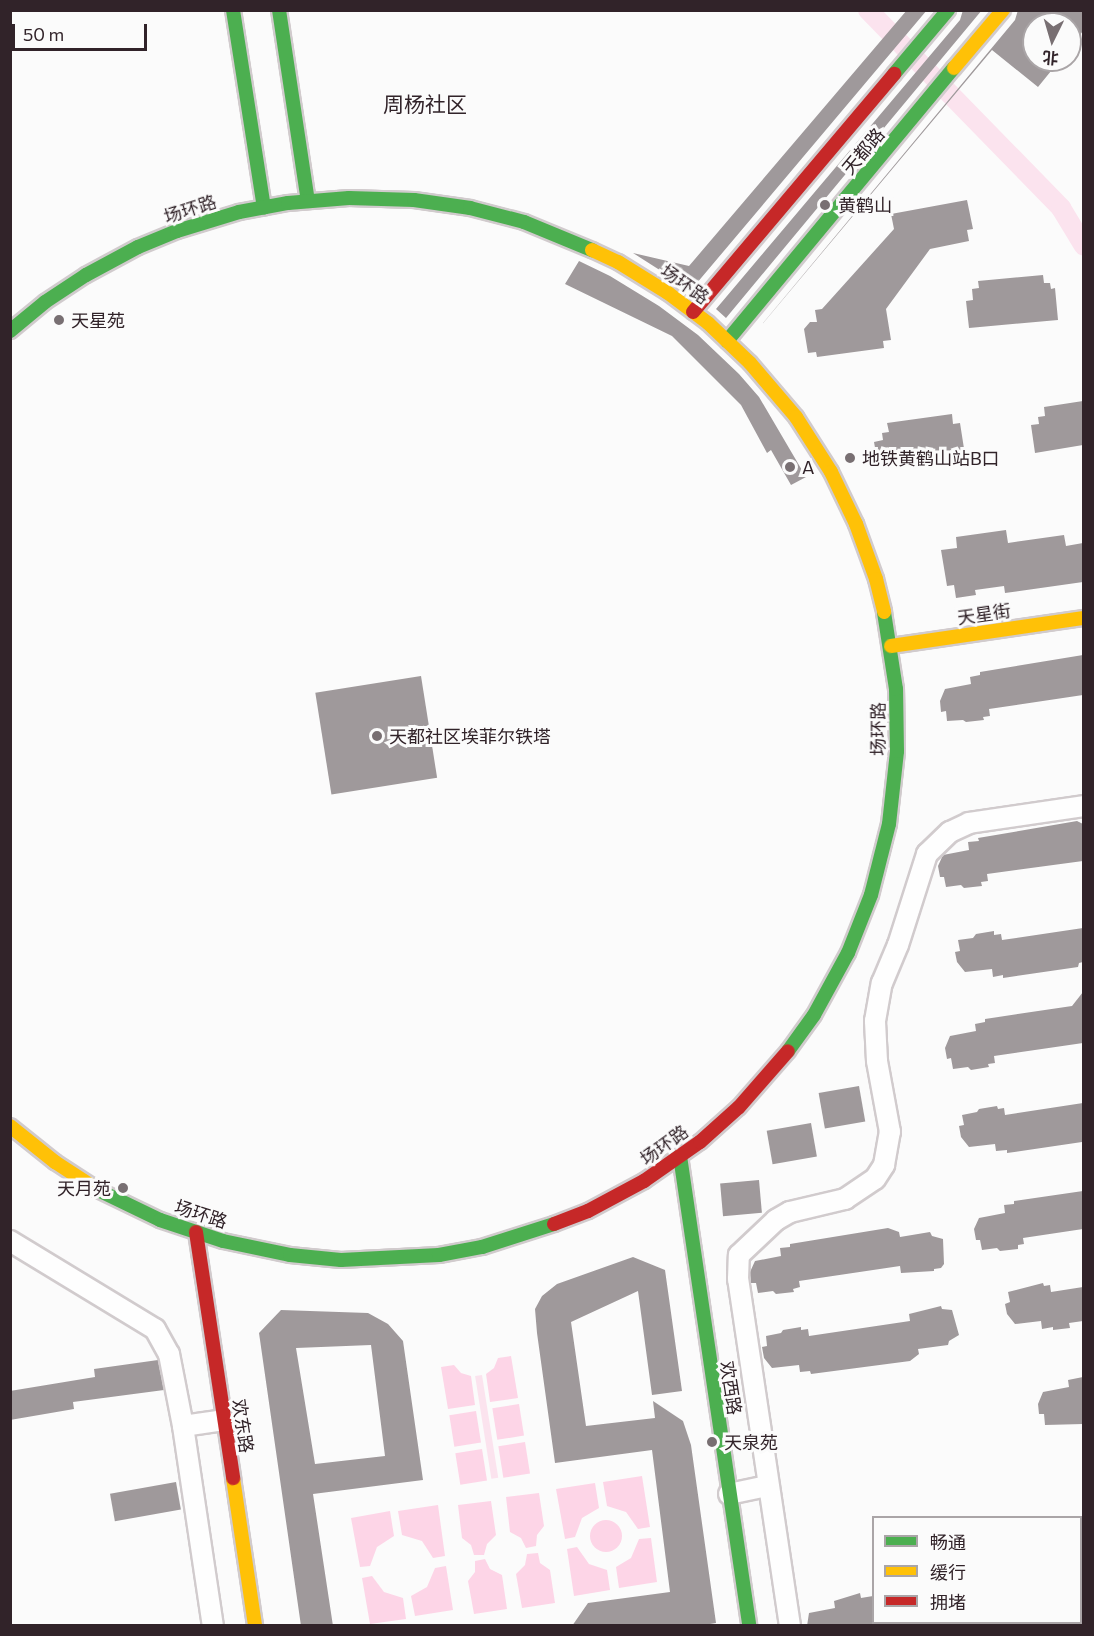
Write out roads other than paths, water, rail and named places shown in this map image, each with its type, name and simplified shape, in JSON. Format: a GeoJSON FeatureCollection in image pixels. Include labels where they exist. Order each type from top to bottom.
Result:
{"type":"FeatureCollection","features":[{"type":"Feature","properties":{"kind":"main road"},"geometry":{"type":"LineString","coordinates":[[233,10],[264,208]]}},
{"type":"Feature","properties":{"kind":"main road"},"geometry":{"type":"LineString","coordinates":[[279,10],[308,201]]}},
{"type":"Feature","properties":{"kind":"main road","name":"天都路"},"geometry":{"type":"LineString","coordinates":[[693,312],[948,10]]}},
{"type":"Feature","properties":{"kind":"main road","name":"天都路"},"geometry":{"type":"LineString","coordinates":[[728,341],[1003,10]]}},
{"type":"Feature","properties":{"kind":"main road","name":"场环路"},"geometry":{"type":"LineString","coordinates":[[10,331],[45,302],[86,275],[138,247],[177,231],[264,208],[308,201],[349,198],[414,200],[470,208],[524,222],[571,240],[618,262],[693,312],[728,341],[796,417],[831,472],[856,524],[876,579],[891,646],[896,689],[897,752],[889,824],[871,895],[848,953],[814,1015],[782,1059],[739,1107],[680,1156],[644,1181],[588,1211],[537,1231],[482,1247],[439,1255],[413,1258],[331,1259],[283,1254],[223,1241],[160,1220],[98,1190],[55,1162],[10,1126]]}},
{"type":"Feature","properties":{"kind":"main road","name":"天星街"},"geometry":{"type":"LineString","coordinates":[[891,646],[1083,618]]}},
{"type":"Feature","properties":{"kind":"main road","name":"欢西路"},"geometry":{"type":"LineString","coordinates":[[680,1156],[748,1626]]}},
{"type":"Feature","properties":{"kind":"main road","name":"欢东路"},"geometry":{"type":"LineString","coordinates":[[196,1232],[255,1626]]}},
{"type":"Feature","properties":{"kind":"street"},"geometry":{"type":"LineString","coordinates":[[790,1626],[736,1268],[739,1255],[776,1220],[790,1212],[845,1199],[875,1179],[884,1165],[890,1132],[877,1061],[875,1020],[882,983],[898,945],[927,854],[950,832],[969,823],[1083,806]]}},
{"type":"Feature","properties":{"kind":"street"},"geometry":{"type":"LineString","coordinates":[[10,1241],[155,1329],[169,1354],[183,1426],[213,1626]]}},
{"type":"Feature","properties":{"kind":"street"},"geometry":{"type":"LineString","coordinates":[[183,1426],[224,1420]]}},
{"type":"Feature","properties":{"kind":"street"},"geometry":{"type":"LineString","coordinates":[[729,1494],[768,1486]]}},
{"type":"Feature","properties":{"kind":"waterway"},"geometry":{"type":"LineString","coordinates":[[868,10],[1061,208],[1084,246]]}},
{"type":"Feature","properties":{"kind":"place","name":"黄鹤山"},"geometry":{"type":"Point","coordinates":[825,205]}},
{"type":"Feature","properties":{"kind":"place","name":"天星苑"},"geometry":{"type":"Point","coordinates":[59,320]}},
{"type":"Feature","properties":{"kind":"place","name":"地铁黄鹤山站B口"},"geometry":{"type":"Point","coordinates":[850,458]}},
{"type":"Feature","properties":{"kind":"place","name":"A"},"geometry":{"type":"Point","coordinates":[790,467]}},
{"type":"Feature","properties":{"kind":"place","name":"天都社区埃菲尔铁塔"},"geometry":{"type":"Point","coordinates":[377,736]}},
{"type":"Feature","properties":{"kind":"place","name":"天月苑"},"geometry":{"type":"Point","coordinates":[123,1188]}},
{"type":"Feature","properties":{"kind":"place","name":"天泉苑"},"geometry":{"type":"Point","coordinates":[712,1442]}},
{"type":"Feature","properties":{"kind":"district","name":"周杨社区"},"geometry":{"type":"Point","coordinates":[425,104]}}]}
